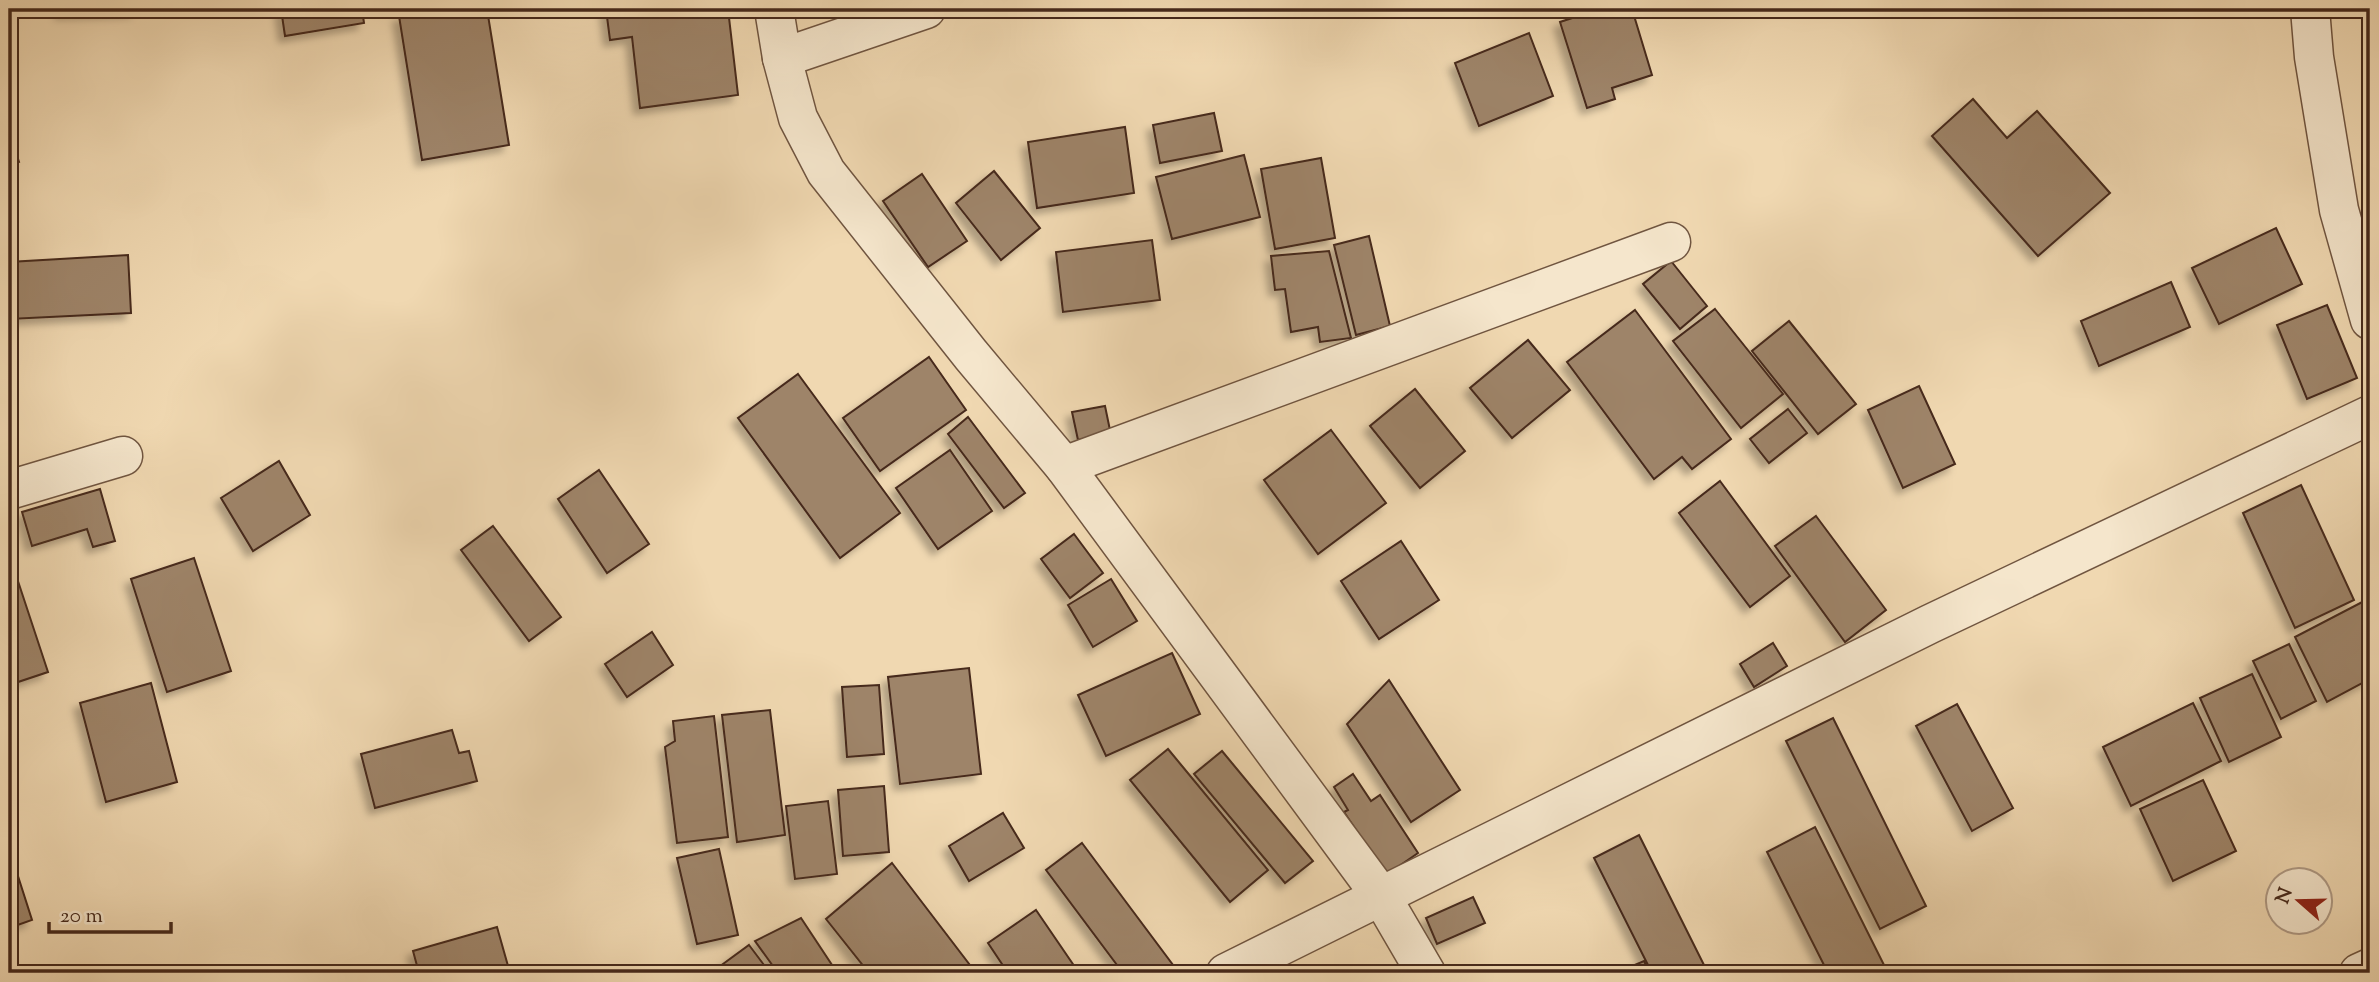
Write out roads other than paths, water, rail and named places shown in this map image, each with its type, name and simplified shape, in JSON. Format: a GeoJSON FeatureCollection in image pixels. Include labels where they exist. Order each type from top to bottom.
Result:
{"type":"FeatureCollection","features":[{"type":"Feature","properties":{"kind":"street"},"geometry":{"type":"LineString","coordinates":[[774,9],[782,58],[798,118],[826,172],[971,355],[1064,466],[1381,896],[1426,973]]}},
{"type":"Feature","properties":{"kind":"street"},"geometry":{"type":"LineString","coordinates":[[782,58],[926,9]]}},
{"type":"Feature","properties":{"kind":"street"},"geometry":{"type":"LineString","coordinates":[[2310,9],[2314,57],[2339,209],[2370,320]]}},
{"type":"Feature","properties":{"kind":"street"},"geometry":{"type":"LineString","coordinates":[[1064,466],[1671,242]]}},
{"type":"Feature","properties":{"kind":"street"},"geometry":{"type":"LineString","coordinates":[[1226,973],[1930,624],[2370,415]]}},
{"type":"Feature","properties":{"kind":"street"},"geometry":{"type":"LineString","coordinates":[[9,491],[123,456]]}},
{"type":"Feature","properties":{"kind":"street"},"geometry":{"type":"LineString","coordinates":[[2359,973],[2370,968]]}}]}
